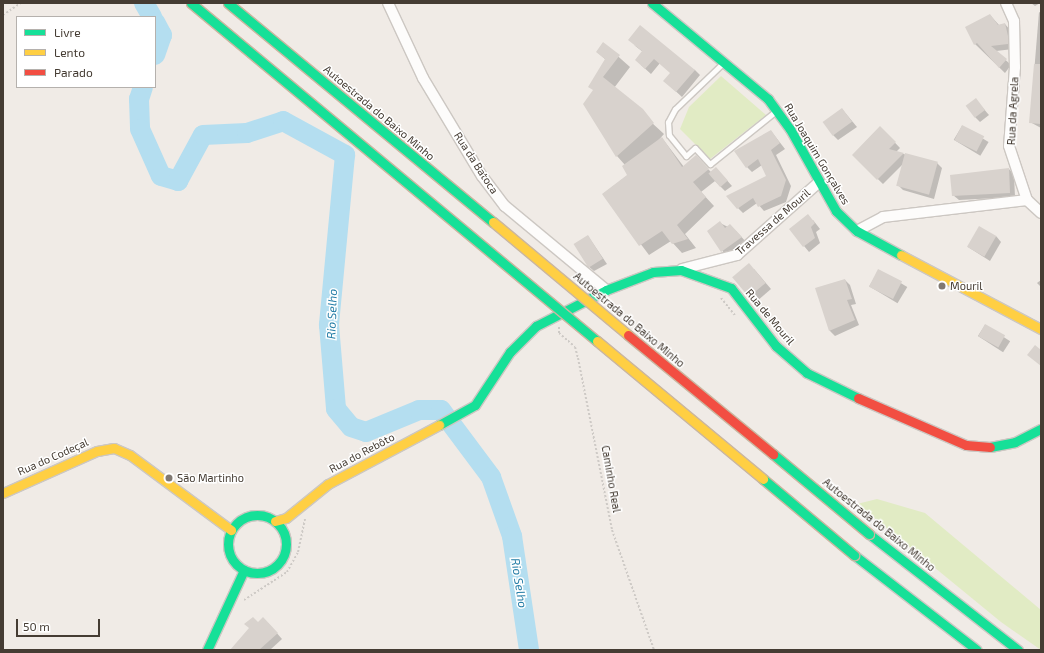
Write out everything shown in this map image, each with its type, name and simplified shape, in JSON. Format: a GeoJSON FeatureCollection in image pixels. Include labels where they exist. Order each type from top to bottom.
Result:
{"type":"FeatureCollection","features":[{"type":"Feature","properties":{"kind":"main road"},"geometry":{"type":"LineString","coordinates":[[191,3],[854,555],[977,650]]}},
{"type":"Feature","properties":{"kind":"main road","name":"Autoestrada do Baixo Minho"},"geometry":{"type":"LineString","coordinates":[[228,3],[869,534],[1018,650]]}},
{"type":"Feature","properties":{"kind":"main road","name":"Rua Joaquim Gonçalves"},"geometry":{"type":"LineString","coordinates":[[652,3],[768,99],[777,110],[818,183],[836,211],[857,231],[1041,329]]}},
{"type":"Feature","properties":{"kind":"main road","name":"Rua de Mouril"},"geometry":{"type":"LineString","coordinates":[[466,412],[482,396],[520,339],[554,314],[606,290],[653,272],[681,270],[731,288],[776,346],[807,373],[905,420],[966,445],[991,448],[1015,442],[1041,429]]}},
{"type":"Feature","properties":{"kind":"main road","name":"Rua do Rebôto"},"geometry":{"type":"LineString","coordinates":[[275,521],[286,518],[328,484],[466,412]]}},
{"type":"Feature","properties":{"kind":"main road","name":"Rua do Codeçal"},"geometry":{"type":"LineString","coordinates":[[3,493],[97,451],[114,448],[130,456],[231,530]]}},
{"type":"Feature","properties":{"kind":"main road"},"geometry":{"type":"LineString","coordinates":[[266,516],[275,521],[285,534],[282,560],[261,573],[244,570],[229,553],[231,530],[246,517],[266,516]]}},
{"type":"Feature","properties":{"kind":"main road"},"geometry":{"type":"LineString","coordinates":[[208,650],[244,570]]}},
{"type":"Feature","properties":{"kind":"street","name":"Rua da Batoca"},"geometry":{"type":"LineString","coordinates":[[388,3],[423,78],[482,176],[505,206],[606,290]]}},
{"type":"Feature","properties":{"kind":"street","name":"Rua da Agrela"},"geometry":{"type":"LineString","coordinates":[[1006,3],[1014,21],[1015,67],[1009,146],[1027,200],[1041,213]]}},
{"type":"Feature","properties":{"kind":"street","name":"Travessa de Mouril"},"geometry":{"type":"LineString","coordinates":[[681,270],[737,255],[818,183]]}},
{"type":"Feature","properties":{"kind":"street"},"geometry":{"type":"LineString","coordinates":[[857,231],[883,217],[1027,200]]}},
{"type":"Feature","properties":{"kind":"lane"},"geometry":{"type":"LineString","coordinates":[[724,62],[675,109],[668,122],[669,135],[686,156],[695,148],[710,164],[777,110]]}},
{"type":"Feature","properties":{"kind":"path"},"geometry":{"type":"LineString","coordinates":[[3,15],[21,3]]}},
{"type":"Feature","properties":{"kind":"path","name":"Caminho Real"},"geometry":{"type":"LineString","coordinates":[[554,314],[559,333],[574,347],[578,358],[612,530],[654,650]]}},
{"type":"Feature","properties":{"kind":"path"},"geometry":{"type":"LineString","coordinates":[[241,604],[287,572],[298,552],[306,516]]}},
{"type":"Feature","properties":{"kind":"green space"},"geometry":{"type":"Polygon","coordinates":[[[721,76],[766,115],[710,159],[680,129],[689,107],[721,76]]]}},
{"type":"Feature","properties":{"kind":"green space"},"geometry":{"type":"Polygon","coordinates":[[[877,499],[925,513],[1041,610],[1041,650],[1001,622],[857,504],[877,499]]]}},
{"type":"Feature","properties":{"kind":"building"},"geometry":{"type":"Polygon","coordinates":[[[990,14],[998,25],[1005,23],[1008,36],[1008,44],[991,46],[1007,59],[999,68],[977,43],[974,45],[965,27],[990,14]]]}},
{"type":"Feature","properties":{"kind":"building"},"geometry":{"type":"Polygon","coordinates":[[[640,25],[695,70],[676,92],[663,81],[670,73],[654,59],[645,69],[635,60],[642,51],[628,40],[640,25]]]}},
{"type":"Feature","properties":{"kind":"building"},"geometry":{"type":"Polygon","coordinates":[[[603,42],[620,55],[603,77],[643,109],[654,123],[616,157],[583,104],[593,90],[588,87],[605,59],[596,52],[603,42]]]}},
{"type":"Feature","properties":{"kind":"building"},"geometry":{"type":"Polygon","coordinates":[[[1034,64],[1041,64],[1041,124],[1029,123],[1034,64]]]}},
{"type":"Feature","properties":{"kind":"building"},"geometry":{"type":"Polygon","coordinates":[[[976,98],[985,110],[975,118],[966,106],[976,98]]]}},
{"type":"Feature","properties":{"kind":"building"},"geometry":{"type":"Polygon","coordinates":[[[842,108],[852,122],[833,136],[823,122],[842,108]]]}},
{"type":"Feature","properties":{"kind":"building"},"geometry":{"type":"Polygon","coordinates":[[[962,125],[984,136],[977,151],[954,140],[962,125]]]}},
{"type":"Feature","properties":{"kind":"building"},"geometry":{"type":"Polygon","coordinates":[[[880,126],[896,142],[889,149],[904,153],[877,180],[852,155],[880,126]]]}},
{"type":"Feature","properties":{"kind":"building"},"geometry":{"type":"Polygon","coordinates":[[[771,130],[780,143],[771,150],[786,180],[781,196],[758,207],[753,198],[737,209],[726,196],[766,176],[758,159],[746,168],[734,151],[771,130]]]}},
{"type":"Feature","properties":{"kind":"building"},"geometry":{"type":"Polygon","coordinates":[[[662,137],[682,167],[696,155],[709,169],[693,182],[706,197],[677,225],[688,239],[672,244],[662,231],[639,246],[602,194],[627,175],[622,166],[662,137]]]}},
{"type":"Feature","properties":{"kind":"building"},"geometry":{"type":"Polygon","coordinates":[[[905,153],[938,162],[929,195],[896,186],[905,153]]]}},
{"type":"Feature","properties":{"kind":"building"},"geometry":{"type":"Polygon","coordinates":[[[716,167],[728,181],[720,187],[708,174],[716,167]]]}},
{"type":"Feature","properties":{"kind":"building"},"geometry":{"type":"Polygon","coordinates":[[[1009,168],[1010,193],[952,196],[950,175],[1009,168]]]}},
{"type":"Feature","properties":{"kind":"building"},"geometry":{"type":"Polygon","coordinates":[[[808,214],[815,223],[811,227],[815,238],[803,247],[789,229],[808,214]]]}},
{"type":"Feature","properties":{"kind":"building"},"geometry":{"type":"Polygon","coordinates":[[[720,221],[725,228],[730,224],[742,237],[721,252],[707,231],[720,221]]]}},
{"type":"Feature","properties":{"kind":"building"},"geometry":{"type":"Polygon","coordinates":[[[979,226],[996,236],[984,257],[967,247],[979,226]]]}},
{"type":"Feature","properties":{"kind":"building"},"geometry":{"type":"Polygon","coordinates":[[[588,235],[603,259],[588,268],[574,244],[588,235]]]}},
{"type":"Feature","properties":{"kind":"building"},"geometry":{"type":"Polygon","coordinates":[[[749,263],[766,283],[749,297],[732,277],[749,263]]]}},
{"type":"Feature","properties":{"kind":"building"},"geometry":{"type":"Polygon","coordinates":[[[878,269],[902,281],[893,299],[869,287],[878,269]]]}},
{"type":"Feature","properties":{"kind":"building"},"geometry":{"type":"Polygon","coordinates":[[[845,279],[852,299],[847,300],[855,320],[829,331],[815,288],[845,279]]]}},
{"type":"Feature","properties":{"kind":"building"},"geometry":{"type":"Polygon","coordinates":[[[985,324],[1005,335],[998,347],[978,336],[985,324]]]}},
{"type":"Feature","properties":{"kind":"building"},"geometry":{"type":"Polygon","coordinates":[[[1035,345],[1041,350],[1041,366],[1027,355],[1035,345]]]}},
{"type":"Feature","properties":{"kind":"building"},"geometry":{"type":"Polygon","coordinates":[[[253,617],[258,622],[263,617],[278,633],[259,650],[230,650],[249,628],[244,624],[253,617]]]}},
{"type":"Feature","properties":{"kind":"waterway","name":"Rio Selho"},"geometry":{"type":"LineString","coordinates":[[144,3],[151,16]]}},
{"type":"Feature","properties":{"kind":"waterway","name":"Rio Selho"},"geometry":{"type":"LineString","coordinates":[[156,24],[162,35],[156,52]]}},
{"type":"Feature","properties":{"kind":"waterway","name":"Rio Selho"},"geometry":{"type":"LineString","coordinates":[[143,88],[139,99],[140,129],[161,176],[178,181],[203,135],[247,133],[283,121],[345,155],[329,325],[336,409],[351,427],[366,432],[419,410],[441,410],[491,477],[512,536],[529,650]]}},
{"type":"Feature","properties":{"kind":"traffic: fast"},"geometry":{"type":"LineString","coordinates":[[191,3],[597,341]]}},
{"type":"Feature","properties":{"kind":"traffic: fast"},"geometry":{"type":"LineString","coordinates":[[228,3],[493,222]]}},
{"type":"Feature","properties":{"kind":"traffic: fast"},"geometry":{"type":"LineString","coordinates":[[652,3],[768,99],[790,129],[836,211],[857,231],[901,255]]}},
{"type":"Feature","properties":{"kind":"traffic: fast"},"geometry":{"type":"LineString","coordinates":[[439,425],[475,405],[510,352],[536,326],[606,290],[653,272],[681,270],[731,288],[776,346],[807,373],[858,398]]}},
{"type":"Feature","properties":{"kind":"traffic: fast"},"geometry":{"type":"LineString","coordinates":[[990,447],[1015,442],[1041,429]]}},
{"type":"Feature","properties":{"kind":"traffic: fast"},"geometry":{"type":"LineString","coordinates":[[773,454],[869,534]]}},
{"type":"Feature","properties":{"kind":"traffic: fast"},"geometry":{"type":"LineString","coordinates":[[763,479],[854,555]]}},
{"type":"Feature","properties":{"kind":"traffic: fast"},"geometry":{"type":"LineString","coordinates":[[251,515],[263,515],[278,523],[286,538],[286,544],[286,550],[278,565],[263,573],[251,573],[236,565],[228,550],[228,538],[236,523],[251,515]]}},
{"type":"Feature","properties":{"kind":"traffic: fast"},"geometry":{"type":"LineString","coordinates":[[869,534],[1018,650]]}},
{"type":"Feature","properties":{"kind":"traffic: fast"},"geometry":{"type":"LineString","coordinates":[[854,555],[977,650]]}},
{"type":"Feature","properties":{"kind":"traffic: fast"},"geometry":{"type":"LineString","coordinates":[[207,650],[244,570]]}},
{"type":"Feature","properties":{"kind":"traffic: slow"},"geometry":{"type":"LineString","coordinates":[[493,222],[628,335]]}},
{"type":"Feature","properties":{"kind":"traffic: slow"},"geometry":{"type":"LineString","coordinates":[[901,255],[1041,329]]}},
{"type":"Feature","properties":{"kind":"traffic: slow"},"geometry":{"type":"LineString","coordinates":[[597,341],[763,479]]}},
{"type":"Feature","properties":{"kind":"traffic: slow"},"geometry":{"type":"LineString","coordinates":[[275,521],[286,518],[328,484],[439,425]]}},
{"type":"Feature","properties":{"kind":"traffic: slow"},"geometry":{"type":"LineString","coordinates":[[3,493],[97,451],[114,448],[130,455],[231,530]]}},
{"type":"Feature","properties":{"kind":"traffic: jam"},"geometry":{"type":"LineString","coordinates":[[628,335],[773,454]]}},
{"type":"Feature","properties":{"kind":"traffic: jam"},"geometry":{"type":"LineString","coordinates":[[858,398],[966,445],[990,447]]}},
{"type":"Feature","properties":{"kind":"place","name":"Mouril"},"geometry":{"type":"Point","coordinates":[942,286]}},
{"type":"Feature","properties":{"kind":"place","name":"São Martinho"},"geometry":{"type":"Point","coordinates":[169,478]}}]}
